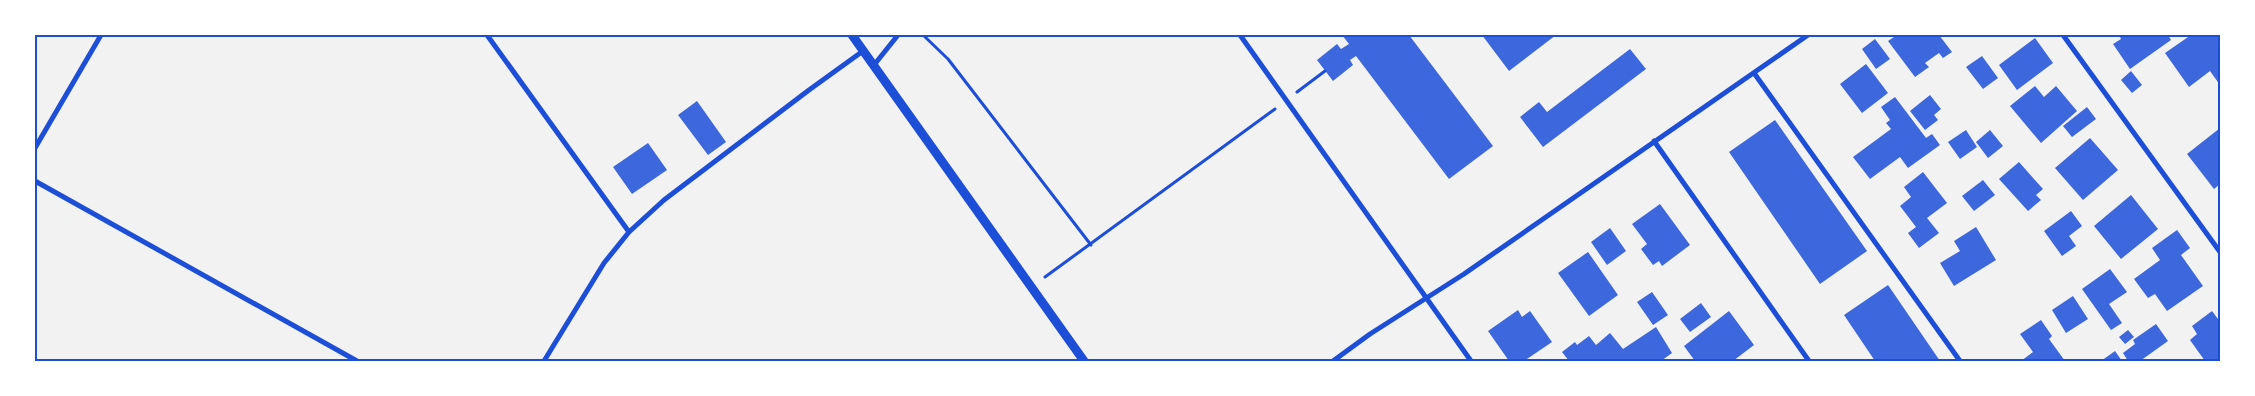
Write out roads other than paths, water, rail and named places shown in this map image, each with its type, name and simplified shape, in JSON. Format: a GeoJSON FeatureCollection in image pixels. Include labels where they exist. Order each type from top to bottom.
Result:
{"type":"FeatureCollection","features":[{"type":"Feature","properties":{"kind":"street"},"geometry":{"type":"LineString","coordinates":[[35,148],[101,35]]}},
{"type":"Feature","properties":{"kind":"street"},"geometry":{"type":"LineString","coordinates":[[486,35],[628,232]]}},
{"type":"Feature","properties":{"kind":"street"},"geometry":{"type":"LineString","coordinates":[[852,35],[1084,361]]}},
{"type":"Feature","properties":{"kind":"street"},"geometry":{"type":"LineString","coordinates":[[874,65],[898,35]]}},
{"type":"Feature","properties":{"kind":"street"},"geometry":{"type":"LineString","coordinates":[[1240,35],[1471,361]]}},
{"type":"Feature","properties":{"kind":"street"},"geometry":{"type":"LineString","coordinates":[[1333,361],[1370,334],[1427,299],[1808,35]]}},
{"type":"Feature","properties":{"kind":"street"},"geometry":{"type":"LineString","coordinates":[[2063,35],[2220,252]]}},
{"type":"Feature","properties":{"kind":"street"},"geometry":{"type":"LineString","coordinates":[[544,361],[604,263],[628,232],[664,200],[808,90],[863,51]]}},
{"type":"Feature","properties":{"kind":"street"},"geometry":{"type":"LineString","coordinates":[[1754,73],[1960,361]]}},
{"type":"Feature","properties":{"kind":"street"},"geometry":{"type":"LineString","coordinates":[[1654,141],[1809,361]]}},
{"type":"Feature","properties":{"kind":"street"},"geometry":{"type":"LineString","coordinates":[[35,182],[357,361]]}}]}
